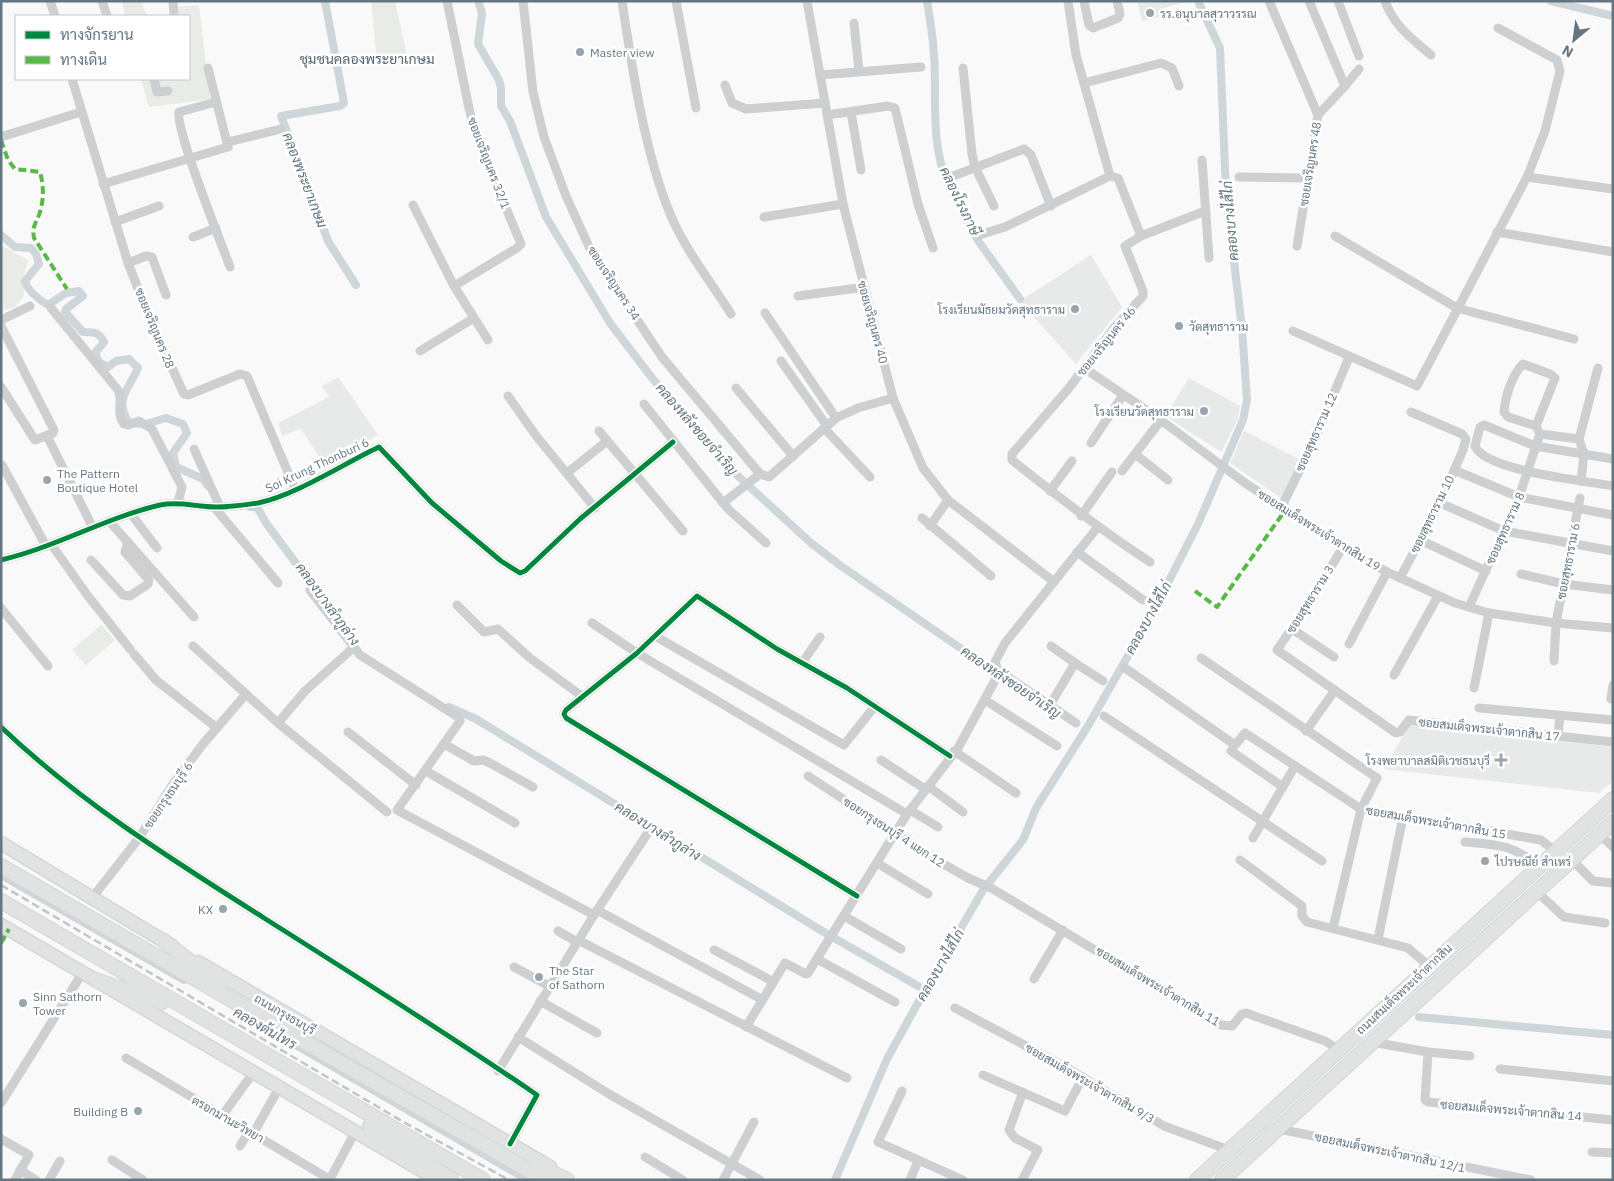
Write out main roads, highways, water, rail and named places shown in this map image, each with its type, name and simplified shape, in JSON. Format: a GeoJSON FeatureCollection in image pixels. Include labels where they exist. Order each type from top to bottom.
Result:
{"type":"FeatureCollection","features":[{"type":"Feature","properties":{"kind":"main road","name":"ถนนสมเด็จพระเจ้าตากสิน"},"geometry":{"type":"LineString","coordinates":[[1197,1180],[1613,799]]}},
{"type":"Feature","properties":{"kind":"main road","name":"ถนนสมเด็จพระเจ้าตากสิน"},"geometry":{"type":"LineString","coordinates":[[1222,1180],[1613,822]]}},
{"type":"Feature","properties":{"kind":"main road","name":"ถนนกรุงธนบุรี"},"geometry":{"type":"LineString","coordinates":[[1,843],[164,941],[572,1180]]}},
{"type":"Feature","properties":{"kind":"main road"},"geometry":{"type":"LineString","coordinates":[[1560,847],[1574,857]]}},
{"type":"Feature","properties":{"kind":"main road"},"geometry":{"type":"LineString","coordinates":[[1541,864],[1555,874]]}},
{"type":"Feature","properties":{"kind":"main road","name":"ถนนกรุงธนบุรี"},"geometry":{"type":"LineString","coordinates":[[1,866],[546,1180]]}},
{"type":"Feature","properties":{"kind":"main road"},"geometry":{"type":"LineString","coordinates":[[1,902],[483,1180]]}},
{"type":"Feature","properties":{"kind":"main road"},"geometry":{"type":"LineString","coordinates":[[1,924],[438,1180]]}},
{"type":"Feature","properties":{"kind":"main road"},"geometry":{"type":"LineString","coordinates":[[164,941],[266,1020]]}},
{"type":"Feature","properties":{"kind":"main road"},"geometry":{"type":"LineString","coordinates":[[96,980],[188,1011]]}},
{"type":"Feature","properties":{"kind":"main road"},"geometry":{"type":"LineString","coordinates":[[312,1082],[372,1127],[452,1180]]}},
{"type":"Feature","properties":{"kind":"main road"},"geometry":{"type":"LineString","coordinates":[[417,1107],[567,1180]]}},
{"type":"Feature","properties":{"kind":"waterway","name":"คลองพระยาเกษม"},"geometry":{"type":"LineString","coordinates":[[325,1],[344,103],[340,106],[281,116],[328,241],[356,285]]}},
{"type":"Feature","properties":{"kind":"waterway","name":"คลองหลังซอยจำเริญ"},"geometry":{"type":"LineString","coordinates":[[478,1],[482,13],[478,44],[499,80],[501,106],[510,121],[546,217],[610,323],[652,378],[739,477],[811,543],[841,566],[1001,676]]}},
{"type":"Feature","properties":{"kind":"waterway","name":"คลองโรงภาษี"},"geometry":{"type":"LineString","coordinates":[[927,1],[934,48],[936,137],[942,169],[948,184]]}},
{"type":"Feature","properties":{"kind":"waterway","name":"คลองบางไส้ไก่"},"geometry":{"type":"LineString","coordinates":[[835,1180],[887,1059],[925,990],[983,890],[1023,840],[1036,808],[1088,726],[1153,612],[1198,524],[1243,420],[1247,400],[1242,329],[1226,193],[1220,48],[1198,1]]}},
{"type":"Feature","properties":{"kind":"waterway"},"geometry":{"type":"LineString","coordinates":[[1551,1],[1613,16]]}},
{"type":"Feature","properties":{"kind":"waterway","name":"คลองโรงภาษี"},"geometry":{"type":"LineString","coordinates":[[963,215],[979,242],[1020,299]]}},
{"type":"Feature","properties":{"kind":"waterway","name":"คลองบางลำภูล่าง"},"geometry":{"type":"LineString","coordinates":[[1,235],[15,247],[31,248],[36,254],[39,264],[25,281],[31,291],[41,300],[48,305],[66,293],[79,291],[83,296],[66,309],[65,312],[83,332],[96,333],[100,336],[104,342],[95,353],[99,362],[108,367],[116,361],[129,359],[138,368],[124,395],[123,401],[123,408],[129,423],[146,424],[166,418],[183,424],[187,433],[173,453],[176,467],[203,479],[208,486]]}},
{"type":"Feature","properties":{"kind":"waterway","name":"คลองบางลำภูล่าง"},"geometry":{"type":"LineString","coordinates":[[250,507],[257,507],[266,523],[342,625]]}},
{"type":"Feature","properties":{"kind":"waterway","name":"คลองบางลำภูล่าง"},"geometry":{"type":"LineString","coordinates":[[449,707],[476,719],[827,934],[925,990]]}},
{"type":"Feature","properties":{"kind":"waterway","name":"คลองต้นไทร"},"geometry":{"type":"LineString","coordinates":[[1,875],[184,980]]}},
{"type":"Feature","properties":{"kind":"waterway"},"geometry":{"type":"LineString","coordinates":[[1419,1017],[1613,1035]]}},
{"type":"Feature","properties":{"kind":"waterway","name":"คลองต้นไทร"},"geometry":{"type":"LineString","coordinates":[[265,1027],[528,1180]]}},
{"type":"Feature","properties":{"kind":"railway"},"geometry":{"type":"LineString","coordinates":[[1,885],[407,1124],[509,1180]]}},
{"type":"Feature","properties":{"kind":"place","name":"รร.อนุบาลสุวาวรรณ"},"geometry":{"type":"Point","coordinates":[1150,13]}},
{"type":"Feature","properties":{"kind":"place","name":"Master view"},"geometry":{"type":"Point","coordinates":[580,52]}},
{"type":"Feature","properties":{"kind":"place","name":"โรงเรียนมัธยมวัดสุทธาราม"},"geometry":{"type":"Point","coordinates":[1075,309]}},
{"type":"Feature","properties":{"kind":"place","name":"วัดสุทธาราม"},"geometry":{"type":"Point","coordinates":[1179,326]}},
{"type":"Feature","properties":{"kind":"place","name":"โรงเรียนวัดสุทธาราม"},"geometry":{"type":"Point","coordinates":[1204,411]}},
{"type":"Feature","properties":{"kind":"place","name":"The Pattern Boutique Hotel"},"geometry":{"type":"Point","coordinates":[47,480]}},
{"type":"Feature","properties":{"kind":"place","name":"โรงพยาบาลสมิติเวชธนบุรี"},"geometry":{"type":"Point","coordinates":[1501,760]}},
{"type":"Feature","properties":{"kind":"place","name":"ไปรษณีย์ สำเหร่"},"geometry":{"type":"Point","coordinates":[1485,861]}},
{"type":"Feature","properties":{"kind":"place","name":"KX"},"geometry":{"type":"Point","coordinates":[223,909]}},
{"type":"Feature","properties":{"kind":"place","name":"The Star of Sathorn"},"geometry":{"type":"Point","coordinates":[539,977]}},
{"type":"Feature","properties":{"kind":"place","name":"Sinn Sathorn Tower"},"geometry":{"type":"Point","coordinates":[23,1003]}},
{"type":"Feature","properties":{"kind":"place","name":"Building B"},"geometry":{"type":"Point","coordinates":[138,1111]}},
{"type":"Feature","properties":{"kind":"district","name":"ชุมชนคลองพระยาเกษม"},"geometry":{"type":"Point","coordinates":[367,59]}}]}
